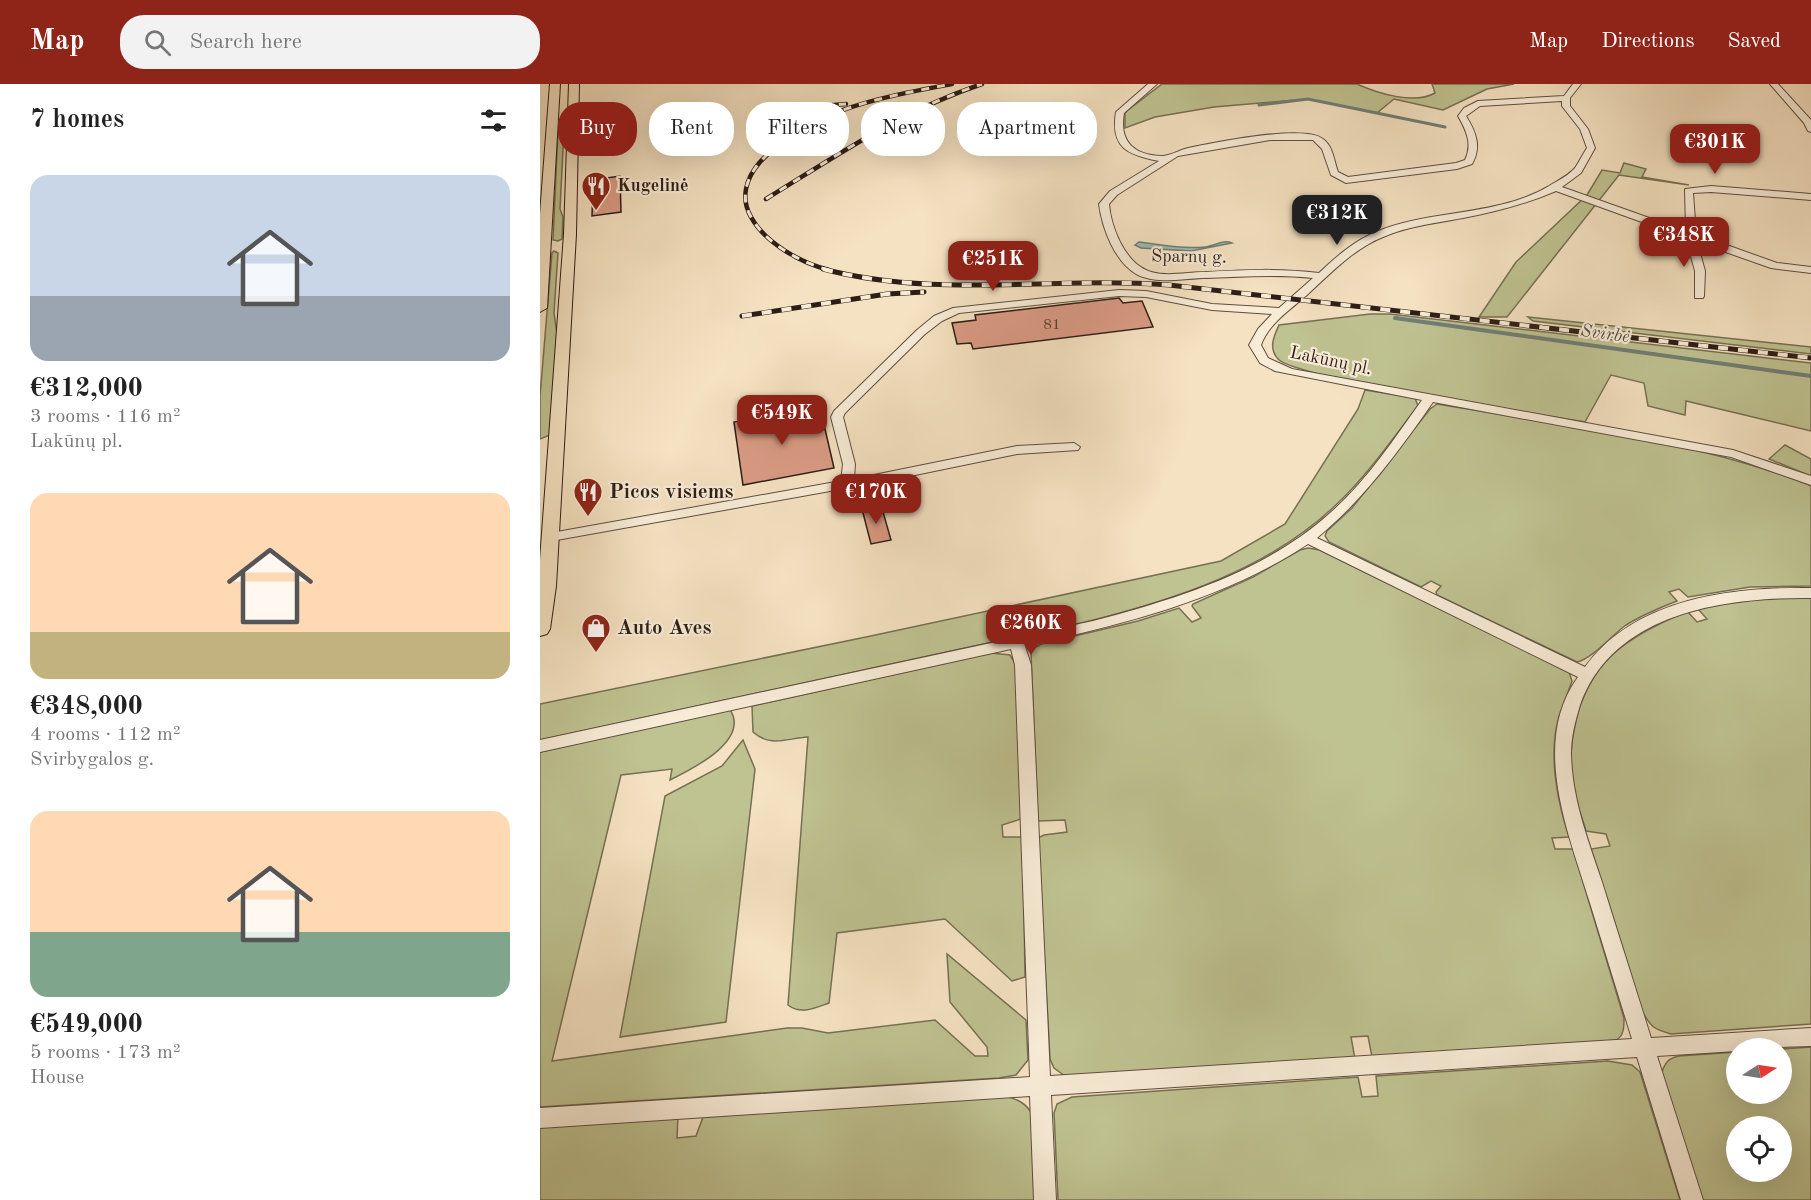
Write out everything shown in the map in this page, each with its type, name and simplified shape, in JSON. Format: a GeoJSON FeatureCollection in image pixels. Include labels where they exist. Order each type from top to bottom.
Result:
{"type":"FeatureCollection","features":[{"type":"Feature","properties":{"kind":"main road"},"geometry":{"type":"LineString","coordinates":[[540,308],[542,247],[555,84]]}},
{"type":"Feature","properties":{"kind":"main road"},"geometry":{"type":"LineString","coordinates":[[574,84],[574,102]]}},
{"type":"Feature","properties":{"kind":"main road"},"geometry":{"type":"LineString","coordinates":[[553,126],[558,125]]}},
{"type":"Feature","properties":{"kind":"main road"},"geometry":{"type":"LineString","coordinates":[[540,629],[547,586],[548,445],[568,252],[572,156]]}},
{"type":"Feature","properties":{"kind":"main road"},"geometry":{"type":"LineString","coordinates":[[542,247],[557,246],[568,252]]}},
{"type":"Feature","properties":{"kind":"street"},"geometry":{"type":"LineString","coordinates":[[1153,84],[1120,112],[1118,134],[1121,140],[1137,151],[1166,159]]}},
{"type":"Feature","properties":{"kind":"street"},"geometry":{"type":"LineString","coordinates":[[1566,98],[1577,84]]}},
{"type":"Feature","properties":{"kind":"street"},"geometry":{"type":"LineString","coordinates":[[1774,84],[1810,125]]}},
{"type":"Feature","properties":{"kind":"street","name":"Sparnų g."},"geometry":{"type":"LineString","coordinates":[[1322,276],[1292,274],[1174,276],[1141,273],[1130,262],[1111,233],[1104,215],[1104,204],[1108,198],[1153,171],[1166,159],[1194,150],[1305,135],[1316,138],[1324,145],[1338,177],[1352,181],[1445,169],[1469,162],[1473,140],[1471,130],[1462,116],[1467,110],[1478,104],[1566,98]]}},
{"type":"Feature","properties":{"kind":"street","name":"Lakūnų pl."},"geometry":{"type":"LineString","coordinates":[[1566,98],[1566,106],[1584,129],[1591,148],[1584,163],[1569,177],[1553,187],[1504,207],[1378,235],[1322,276],[1262,330],[1255,345],[1261,358],[1268,364],[1305,376],[1733,454],[1777,467],[1811,481]]}},
{"type":"Feature","properties":{"kind":"street"},"geometry":{"type":"LineString","coordinates":[[1553,187],[1775,266],[1811,270]]}},
{"type":"Feature","properties":{"kind":"street"},"geometry":{"type":"LineString","coordinates":[[1699,296],[1700,272],[1691,238],[1688,190],[1710,189],[1811,197]]}},
{"type":"Feature","properties":{"kind":"street"},"geometry":{"type":"LineString","coordinates":[[848,484],[849,464],[837,417],[840,411],[893,361],[901,350],[946,313],[1119,293],[1146,294],[1212,307],[1283,311]]}},
{"type":"Feature","properties":{"kind":"street"},"geometry":{"type":"LineString","coordinates":[[540,746],[1124,618],[1173,603],[1255,568],[1307,538],[1334,517],[1365,485],[1429,399]]}},
{"type":"Feature","properties":{"kind":"street"},"geometry":{"type":"LineString","coordinates":[[546,538],[848,484],[1017,450],[1074,447]]}},
{"type":"Feature","properties":{"kind":"street"},"geometry":{"type":"LineString","coordinates":[[1307,538],[1587,675]]}},
{"type":"Feature","properties":{"kind":"street"},"geometry":{"type":"LineString","coordinates":[[1692,1200],[1569,806],[1562,756],[1566,723],[1576,693],[1587,675],[1598,660],[1629,633],[1676,609],[1733,595],[1776,592],[1811,593]]}},
{"type":"Feature","properties":{"kind":"street"},"geometry":{"type":"LineString","coordinates":[[1017,642],[1023,665],[1045,1200]]}},
{"type":"Feature","properties":{"kind":"street"},"geometry":{"type":"LineString","coordinates":[[540,1118],[1040,1088],[1811,1037]]}},
{"type":"Feature","properties":{"kind":"green space"},"geometry":{"type":"Polygon","coordinates":[[[1162,84],[1357,84],[1385,94],[1417,98],[1435,93],[1432,84],[1514,84],[1487,89],[1443,110],[1394,99],[1377,113],[1308,99],[1214,107],[1155,117],[1125,128],[1125,113],[1162,84]]]}},
{"type":"Feature","properties":{"kind":"green space"},"geometry":{"type":"Polygon","coordinates":[[[558,130],[558,156],[563,156],[560,209],[563,217],[562,239],[553,240],[558,130]]]}},
{"type":"Feature","properties":{"kind":"green space"},"geometry":{"type":"Polygon","coordinates":[[[1624,163],[1646,169],[1642,177],[1689,185],[1619,175],[1507,317],[1479,317],[1516,262],[1587,195],[1602,170],[1620,173],[1624,163]]]}},
{"type":"Feature","properties":{"kind":"green space"},"geometry":{"type":"Polygon","coordinates":[[[554,251],[558,253],[554,313],[558,341],[550,435],[540,439],[540,396],[554,251]]]}},
{"type":"Feature","properties":{"kind":"green space"},"geometry":{"type":"Polygon","coordinates":[[[1370,314],[1390,314],[1811,363],[1811,431],[1686,401],[1685,415],[1648,406],[1644,383],[1611,375],[1585,422],[1422,395],[1328,376],[1295,367],[1278,359],[1273,351],[1275,333],[1279,325],[1370,314]]]}},
{"type":"Feature","properties":{"kind":"green space"},"geometry":{"type":"Polygon","coordinates":[[[1528,317],[1811,347],[1811,354],[1533,321],[1528,317]]]}},
{"type":"Feature","properties":{"kind":"green space"},"geometry":{"type":"Polygon","coordinates":[[[1365,390],[1415,398],[1418,406],[1360,479],[1312,526],[1283,546],[1219,579],[1185,593],[1081,623],[540,740],[540,704],[1221,561],[1285,524],[1358,409],[1365,390]]]}},
{"type":"Feature","properties":{"kind":"green space"},"geometry":{"type":"Polygon","coordinates":[[[1437,404],[1671,444],[1717,455],[1807,484],[1811,486],[1811,586],[1750,587],[1688,597],[1679,589],[1669,592],[1677,601],[1626,625],[1595,652],[1577,662],[1437,595],[1436,592],[1441,586],[1431,581],[1421,587],[1329,542],[1325,536],[1327,531],[1352,508],[1430,409],[1437,404]]]}},
{"type":"Feature","properties":{"kind":"green space"},"geometry":{"type":"Polygon","coordinates":[[[1785,445],[1811,459],[1811,476],[1769,459],[1785,445]]]}},
{"type":"Feature","properties":{"kind":"green space"},"geometry":{"type":"Polygon","coordinates":[[[1308,548],[1320,550],[1569,672],[1572,681],[1559,716],[1554,762],[1561,808],[1569,837],[1552,838],[1555,849],[1573,849],[1624,1018],[1622,1034],[1615,1041],[1372,1057],[1368,1036],[1351,1037],[1355,1059],[1065,1076],[1054,1068],[1050,1059],[1038,838],[1067,832],[1065,820],[1038,821],[1031,653],[1041,644],[1138,621],[1179,608],[1192,622],[1201,618],[1192,606],[1193,604],[1253,577],[1300,550],[1308,548]]]}},
{"type":"Feature","properties":{"kind":"green space"},"geometry":{"type":"Polygon","coordinates":[[[1811,597],[1811,1024],[1671,1034],[1654,1027],[1643,1013],[1591,849],[1610,846],[1606,834],[1586,831],[1575,796],[1572,778],[1572,740],[1582,702],[1589,685],[1600,669],[1620,648],[1639,635],[1687,611],[1697,622],[1707,619],[1698,609],[1749,598],[1811,597]]]}},
{"type":"Feature","properties":{"kind":"green space"},"geometry":{"type":"Polygon","coordinates":[[[991,653],[1010,655],[1016,665],[1021,819],[1002,825],[1003,837],[1023,837],[1025,977],[1012,981],[945,919],[837,933],[829,1003],[808,1010],[793,1008],[788,1005],[808,737],[773,741],[760,737],[753,732],[752,706],[991,653]]]}},
{"type":"Feature","properties":{"kind":"green space"},"geometry":{"type":"Polygon","coordinates":[[[729,708],[734,720],[733,731],[716,752],[692,769],[670,780],[672,769],[621,775],[552,1061],[787,1028],[802,1028],[828,1033],[935,1020],[975,1056],[988,1056],[987,1047],[950,1002],[947,954],[1026,1020],[1028,1060],[1016,1075],[999,1078],[540,1107],[540,752],[729,708]]]}},
{"type":"Feature","properties":{"kind":"green space"},"geometry":{"type":"Polygon","coordinates":[[[743,740],[755,769],[726,1022],[620,1037],[665,796],[722,766],[743,740]]]}},
{"type":"Feature","properties":{"kind":"green space"},"geometry":{"type":"Polygon","coordinates":[[[1811,1047],[1811,1200],[1701,1200],[1661,1075],[1669,1060],[1679,1056],[1726,1053],[1726,1104],[1792,1104],[1792,1048],[1811,1047]]]}},
{"type":"Feature","properties":{"kind":"green space"},"geometry":{"type":"Polygon","coordinates":[[[1608,1061],[1632,1065],[1640,1072],[1680,1200],[1058,1200],[1054,1113],[1057,1104],[1072,1097],[1358,1077],[1362,1097],[1378,1096],[1376,1076],[1608,1061]]]}},
{"type":"Feature","properties":{"kind":"green space"},"geometry":{"type":"Polygon","coordinates":[[[1005,1096],[1021,1102],[1032,1114],[1035,1200],[540,1200],[540,1126],[678,1116],[677,1138],[696,1136],[703,1117],[1005,1096]]]}},
{"type":"Feature","properties":{"kind":"water"},"geometry":{"type":"Polygon","coordinates":[[[1139,242],[1188,247],[1232,243],[1191,251],[1141,248],[1135,245],[1139,242]]]}},
{"type":"Feature","properties":{"kind":"building"},"geometry":{"type":"Polygon","coordinates":[[[620,176],[621,212],[592,216],[593,180],[620,176]]]}},
{"type":"Feature","properties":{"kind":"building"},"geometry":{"type":"Polygon","coordinates":[[[1119,298],[1123,303],[1142,301],[1153,327],[973,349],[971,343],[957,344],[952,323],[976,320],[975,315],[1119,298]]]}},
{"type":"Feature","properties":{"kind":"building"},"geometry":{"type":"Polygon","coordinates":[[[811,409],[813,418],[822,416],[834,468],[743,485],[734,422],[811,409]]]}},
{"type":"Feature","properties":{"kind":"building"},"geometry":{"type":"Polygon","coordinates":[[[881,505],[891,540],[871,544],[862,509],[881,505]]]}},
{"type":"Feature","properties":{"kind":"waterway"},"geometry":{"type":"LineString","coordinates":[[1259,105],[1308,99],[1445,127]]}},
{"type":"Feature","properties":{"kind":"waterway","name":"Svirbė"},"geometry":{"type":"LineString","coordinates":[[1395,318],[1811,376]]}},
{"type":"Feature","properties":{"kind":"railway"},"geometry":{"type":"LineString","coordinates":[[829,270],[785,251],[757,226],[748,210],[745,195],[748,181],[755,168],[780,144],[801,129],[824,117],[874,100],[952,84]]}},
{"type":"Feature","properties":{"kind":"railway"},"geometry":{"type":"LineString","coordinates":[[766,199],[897,120],[982,84]]}},
{"type":"Feature","properties":{"kind":"railway"},"geometry":{"type":"LineString","coordinates":[[823,269],[866,278],[952,285],[1082,283],[1169,285],[1811,358]]}},
{"type":"Feature","properties":{"kind":"railway"},"geometry":{"type":"LineString","coordinates":[[742,316],[887,294],[924,292]]}},
{"type":"Feature","properties":{"kind":"place","name":"Kugelinė"},"geometry":{"type":"Point","coordinates":[596,212]}},
{"type":"Feature","properties":{"kind":"place","name":"Picos visiems"},"geometry":{"type":"Point","coordinates":[588,518]}},
{"type":"Feature","properties":{"kind":"place","name":"Auto Aves"},"geometry":{"type":"Point","coordinates":[596,654]}}]}
